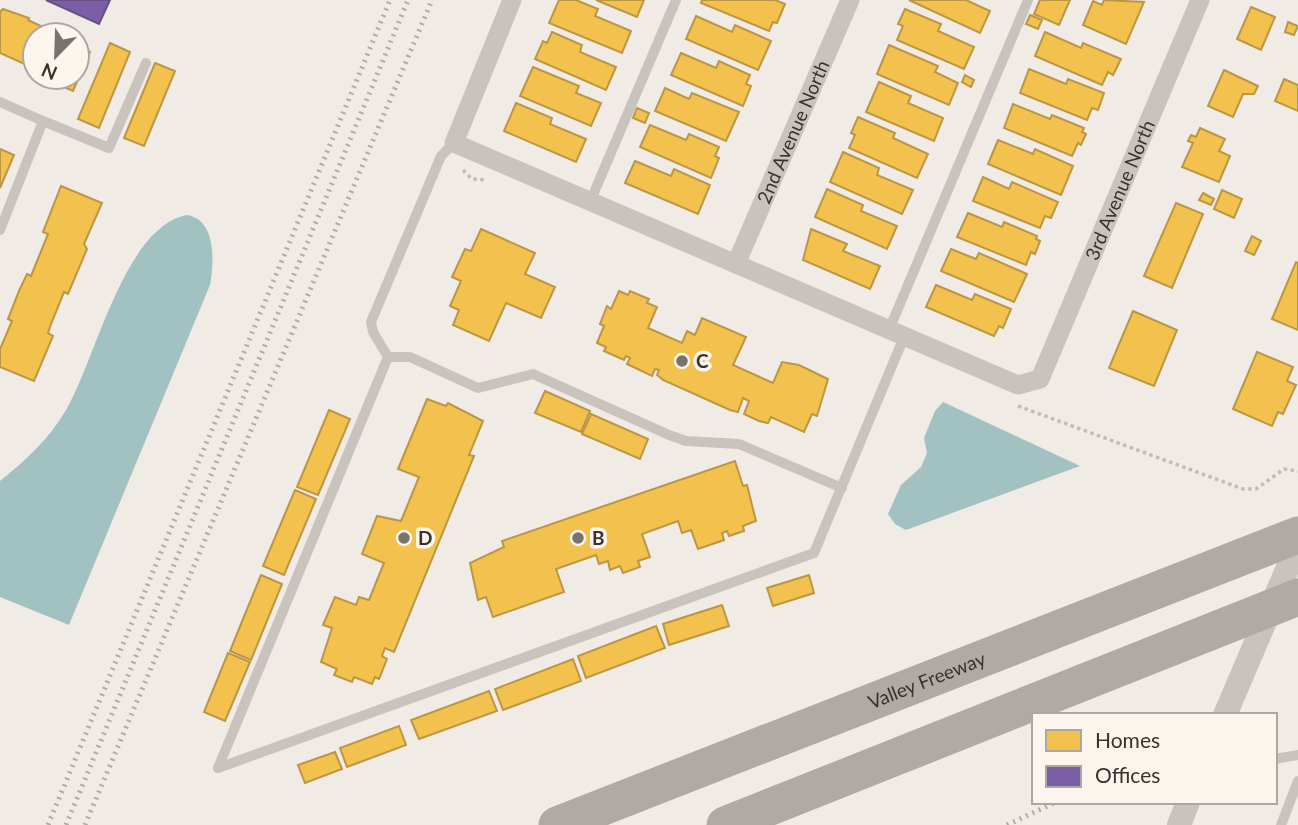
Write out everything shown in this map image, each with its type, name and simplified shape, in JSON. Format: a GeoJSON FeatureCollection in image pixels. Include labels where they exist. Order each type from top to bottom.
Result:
{"type":"FeatureCollection","features":[{"type":"Feature","properties":{"kind":"highway","name":"Valley Freeway"},"geometry":{"type":"LineString","coordinates":[[557,825],[1298,535]]}},
{"type":"Feature","properties":{"kind":"highway"},"geometry":{"type":"LineString","coordinates":[[726,825],[1298,597]]}},
{"type":"Feature","properties":{"kind":"street"},"geometry":{"type":"LineString","coordinates":[[512,0],[454,143],[897,334]]}},
{"type":"Feature","properties":{"kind":"street","name":"2nd Avenue North"},"geometry":{"type":"LineString","coordinates":[[736,264],[850,0]]}},
{"type":"Feature","properties":{"kind":"street","name":"3rd Avenue North"},"geometry":{"type":"LineString","coordinates":[[897,334],[1018,385],[1040,379],[1200,0]]}},
{"type":"Feature","properties":{"kind":"street"},"geometry":{"type":"LineString","coordinates":[[1226,713],[1298,544]]}},
{"type":"Feature","properties":{"kind":"street"},"geometry":{"type":"LineString","coordinates":[[1179,825],[1187,804]]}},
{"type":"Feature","properties":{"kind":"lane"},"geometry":{"type":"LineString","coordinates":[[590,202],[676,0]]}},
{"type":"Feature","properties":{"kind":"lane"},"geometry":{"type":"LineString","coordinates":[[388,358],[218,768],[814,553],[842,488],[897,334],[1028,0]]}},
{"type":"Feature","properties":{"kind":"lane"},"geometry":{"type":"LineString","coordinates":[[0,102],[109,148],[146,63]]}},
{"type":"Feature","properties":{"kind":"lane"},"geometry":{"type":"LineString","coordinates":[[0,230],[43,121]]}},
{"type":"Feature","properties":{"kind":"lane"},"geometry":{"type":"LineString","coordinates":[[388,358],[373,332],[372,322],[441,156],[454,143]]}},
{"type":"Feature","properties":{"kind":"lane"},"geometry":{"type":"LineString","coordinates":[[388,358],[410,357],[478,388],[533,374],[669,435],[686,441],[739,444],[842,488]]}},
{"type":"Feature","properties":{"kind":"lane"},"geometry":{"type":"LineString","coordinates":[[1277,759],[1298,755]]}},
{"type":"Feature","properties":{"kind":"lane"},"geometry":{"type":"LineString","coordinates":[[1281,825],[1298,781]]}},
{"type":"Feature","properties":{"kind":"water"},"geometry":{"type":"Polygon","coordinates":[[[187,215],[204,225],[209,234],[212,255],[210,285],[69,625],[0,597],[0,481],[36,448],[66,410],[114,298],[146,243],[165,225],[187,215]]]}},
{"type":"Feature","properties":{"kind":"water"},"geometry":{"type":"Polygon","coordinates":[[[943,402],[1080,466],[906,530],[895,524],[888,514],[901,485],[921,467],[927,453],[924,438],[935,411],[943,402]]]}},
{"type":"Feature","properties":{"kind":"building: Homes"},"geometry":{"type":"Polygon","coordinates":[[[559,0],[576,0],[598,9],[595,16],[631,31],[622,53],[549,23],[559,0]]]}},
{"type":"Feature","properties":{"kind":"building: Homes"},"geometry":{"type":"Polygon","coordinates":[[[596,0],[644,0],[637,17],[596,0]]]}},
{"type":"Feature","properties":{"kind":"building: Homes"},"geometry":{"type":"Polygon","coordinates":[[[702,0],[775,0],[785,4],[777,23],[773,22],[769,31],[701,3],[702,0]]]}},
{"type":"Feature","properties":{"kind":"building: Homes"},"geometry":{"type":"Polygon","coordinates":[[[909,0],[966,0],[990,11],[980,33],[909,0]]]}},
{"type":"Feature","properties":{"kind":"building: Homes"},"geometry":{"type":"Polygon","coordinates":[[[1040,0],[1070,0],[1059,25],[1034,14],[1040,0]]]}},
{"type":"Feature","properties":{"kind":"building: Homes"},"geometry":{"type":"Polygon","coordinates":[[[1104,0],[1144,2],[1126,44],[1083,25],[1093,1],[1102,5],[1104,0]]]}},
{"type":"Feature","properties":{"kind":"building: Homes"},"geometry":{"type":"Polygon","coordinates":[[[1251,7],[1275,17],[1261,50],[1237,39],[1251,7]]]}},
{"type":"Feature","properties":{"kind":"building: Homes"},"geometry":{"type":"Polygon","coordinates":[[[3,9],[29,18],[30,21],[21,21],[21,62],[0,53],[0,12],[3,9]]]}},
{"type":"Feature","properties":{"kind":"building: Homes"},"geometry":{"type":"Polygon","coordinates":[[[905,9],[941,24],[938,31],[974,47],[964,69],[897,40],[903,26],[898,24],[905,9]]]}},
{"type":"Feature","properties":{"kind":"building: Homes"},"geometry":{"type":"Polygon","coordinates":[[[1030,15],[1042,20],[1038,29],[1026,24],[1030,15]]]}},
{"type":"Feature","properties":{"kind":"building: Homes"},"geometry":{"type":"Polygon","coordinates":[[[696,16],[732,32],[735,25],[771,41],[758,70],[686,39],[696,16]]]}},
{"type":"Feature","properties":{"kind":"building: Homes"},"geometry":{"type":"Polygon","coordinates":[[[1288,22],[1298,26],[1294,35],[1285,32],[1288,22]]]}},
{"type":"Feature","properties":{"kind":"building: Homes"},"geometry":{"type":"Polygon","coordinates":[[[552,32],[582,45],[580,52],[616,67],[606,90],[535,59],[543,41],[547,43],[552,32]]]}},
{"type":"Feature","properties":{"kind":"building: Homes"},"geometry":{"type":"Polygon","coordinates":[[[1045,32],[1081,48],[1083,43],[1121,59],[1113,75],[1108,72],[1102,85],[1035,56],[1045,32]]]}},
{"type":"Feature","properties":{"kind":"building: Homes"},"geometry":{"type":"Polygon","coordinates":[[[110,43],[130,52],[99,128],[78,119],[110,43]]]}},
{"type":"Feature","properties":{"kind":"building: Homes"},"geometry":{"type":"Polygon","coordinates":[[[889,45],[938,66],[935,72],[958,83],[949,105],[877,74],[889,45]]]}},
{"type":"Feature","properties":{"kind":"building: Homes"},"geometry":{"type":"Polygon","coordinates":[[[681,53],[716,68],[719,61],[750,75],[746,84],[751,86],[743,106],[671,75],[681,53]]]}},
{"type":"Feature","properties":{"kind":"building: Homes"},"geometry":{"type":"Polygon","coordinates":[[[155,63],[175,71],[144,146],[124,138],[155,63]]]}},
{"type":"Feature","properties":{"kind":"building: Homes"},"geometry":{"type":"Polygon","coordinates":[[[533,67],[579,86],[576,93],[601,103],[591,126],[520,96],[533,67]]]}},
{"type":"Feature","properties":{"kind":"building: Homes"},"geometry":{"type":"Polygon","coordinates":[[[1029,69],[1066,84],[1068,79],[1104,93],[1098,110],[1092,108],[1087,120],[1020,93],[1029,69]]]}},
{"type":"Feature","properties":{"kind":"building: Homes"},"geometry":{"type":"Polygon","coordinates":[[[1224,70],[1258,86],[1254,94],[1243,94],[1233,117],[1208,106],[1224,70]]]}},
{"type":"Feature","properties":{"kind":"building: Homes"},"geometry":{"type":"Polygon","coordinates":[[[965,75],[974,80],[971,87],[962,82],[965,75]]]}},
{"type":"Feature","properties":{"kind":"building: Homes"},"geometry":{"type":"Polygon","coordinates":[[[1284,79],[1298,85],[1298,111],[1275,101],[1284,79]]]}},
{"type":"Feature","properties":{"kind":"building: Homes"},"geometry":{"type":"Polygon","coordinates":[[[879,82],[911,96],[908,103],[943,118],[934,141],[866,112],[879,82]]]}},
{"type":"Feature","properties":{"kind":"building: Homes"},"geometry":{"type":"Polygon","coordinates":[[[665,88],[689,99],[692,93],[739,112],[726,141],[655,111],[665,88]]]}},
{"type":"Feature","properties":{"kind":"building: Homes"},"geometry":{"type":"Polygon","coordinates":[[[516,103],[552,118],[550,124],[586,139],[576,162],[504,131],[516,103]]]}},
{"type":"Feature","properties":{"kind":"building: Homes"},"geometry":{"type":"Polygon","coordinates":[[[1013,104],[1050,119],[1052,115],[1084,128],[1082,132],[1086,134],[1081,145],[1078,143],[1072,156],[1004,128],[1013,104]]]}},
{"type":"Feature","properties":{"kind":"building: Homes"},"geometry":{"type":"Polygon","coordinates":[[[637,108],[649,113],[645,123],[633,118],[637,108]]]}},
{"type":"Feature","properties":{"kind":"building: Homes"},"geometry":{"type":"Polygon","coordinates":[[[858,117],[895,133],[893,138],[928,154],[917,178],[849,148],[855,135],[851,133],[858,117]]]}},
{"type":"Feature","properties":{"kind":"building: Homes"},"geometry":{"type":"Polygon","coordinates":[[[650,125],[686,140],[689,134],[719,147],[715,156],[719,158],[711,178],[640,147],[650,125]]]}},
{"type":"Feature","properties":{"kind":"building: Homes"},"geometry":{"type":"Polygon","coordinates":[[[1200,128],[1225,139],[1219,151],[1230,156],[1219,182],[1182,167],[1193,143],[1188,141],[1191,135],[1196,137],[1200,128]]]}},
{"type":"Feature","properties":{"kind":"building: Homes"},"geometry":{"type":"Polygon","coordinates":[[[998,140],[1033,154],[1035,149],[1073,166],[1061,195],[988,164],[998,140]]]}},
{"type":"Feature","properties":{"kind":"building: Homes"},"geometry":{"type":"Polygon","coordinates":[[[0,149],[14,155],[0,188],[0,149]]]}},
{"type":"Feature","properties":{"kind":"building: Homes"},"geometry":{"type":"Polygon","coordinates":[[[843,152],[879,168],[877,175],[913,190],[902,214],[830,182],[843,152]]]}},
{"type":"Feature","properties":{"kind":"building: Homes"},"geometry":{"type":"Polygon","coordinates":[[[635,161],[671,176],[674,169],[710,185],[698,214],[625,183],[635,161]]]}},
{"type":"Feature","properties":{"kind":"building: Homes"},"geometry":{"type":"Polygon","coordinates":[[[983,177],[1009,189],[1012,182],[1058,202],[1051,218],[1045,216],[1040,228],[973,201],[983,177]]]}},
{"type":"Feature","properties":{"kind":"building: Homes"},"geometry":{"type":"Polygon","coordinates":[[[61,186],[102,203],[84,244],[87,249],[68,294],[64,292],[51,324],[48,333],[53,336],[34,381],[0,367],[0,349],[12,321],[8,319],[19,291],[27,274],[31,276],[48,234],[43,232],[61,186]]]}},
{"type":"Feature","properties":{"kind":"building: Homes"},"geometry":{"type":"Polygon","coordinates":[[[827,189],[863,205],[861,211],[897,226],[887,249],[815,217],[827,189]]]}},
{"type":"Feature","properties":{"kind":"building: Homes"},"geometry":{"type":"Polygon","coordinates":[[[1222,190],[1242,199],[1234,218],[1214,209],[1222,190]]]}},
{"type":"Feature","properties":{"kind":"building: Homes"},"geometry":{"type":"Polygon","coordinates":[[[1203,193],[1214,199],[1211,205],[1199,200],[1203,193]]]}},
{"type":"Feature","properties":{"kind":"building: Homes"},"geometry":{"type":"Polygon","coordinates":[[[1176,203],[1203,214],[1172,288],[1144,276],[1176,203]]]}},
{"type":"Feature","properties":{"kind":"building: Homes"},"geometry":{"type":"Polygon","coordinates":[[[968,213],[1002,227],[1004,222],[1037,236],[1036,239],[1040,241],[1035,254],[1031,252],[1026,265],[957,237],[968,213]]]}},
{"type":"Feature","properties":{"kind":"building: Homes"},"geometry":{"type":"Polygon","coordinates":[[[481,229],[535,253],[525,274],[555,287],[541,318],[506,303],[489,341],[453,325],[459,310],[450,306],[461,281],[452,277],[465,249],[471,251],[481,229]]]}},
{"type":"Feature","properties":{"kind":"building: Homes"},"geometry":{"type":"Polygon","coordinates":[[[811,229],[847,244],[843,251],[880,266],[870,289],[803,260],[811,229]]]}},
{"type":"Feature","properties":{"kind":"building: Homes"},"geometry":{"type":"Polygon","coordinates":[[[1252,236],[1261,241],[1254,255],[1245,251],[1252,236]]]}},
{"type":"Feature","properties":{"kind":"building: Homes"},"geometry":{"type":"Polygon","coordinates":[[[951,249],[976,259],[979,253],[1027,274],[1014,302],[941,271],[951,249]]]}},
{"type":"Feature","properties":{"kind":"building: Homes"},"geometry":{"type":"Polygon","coordinates":[[[1296,262],[1298,263],[1298,330],[1272,319],[1296,262]]]}},
{"type":"Feature","properties":{"kind":"building: Homes"},"geometry":{"type":"Polygon","coordinates":[[[936,285],[972,300],[975,294],[1011,309],[1003,328],[999,326],[994,336],[926,307],[936,285]]]}},
{"type":"Feature","properties":{"kind":"building: Homes","name":"C"},"geometry":{"type":"Polygon","coordinates":[[[619,291],[628,295],[630,291],[649,299],[647,303],[657,307],[648,328],[682,343],[687,331],[695,335],[702,318],[746,337],[733,365],[773,383],[782,362],[799,365],[828,379],[817,416],[812,414],[804,432],[771,417],[768,423],[759,421],[744,414],[749,401],[743,398],[738,412],[730,410],[663,380],[657,375],[659,370],[655,369],[652,376],[627,364],[630,358],[626,356],[624,360],[604,351],[606,347],[597,343],[604,326],[600,324],[607,306],[611,309],[619,291]]]}},
{"type":"Feature","properties":{"kind":"building: Homes"},"geometry":{"type":"Polygon","coordinates":[[[1133,311],[1177,330],[1154,386],[1109,368],[1133,311]]]}},
{"type":"Feature","properties":{"kind":"building: Homes"},"geometry":{"type":"Polygon","coordinates":[[[1257,352],[1293,367],[1287,381],[1296,385],[1283,414],[1278,412],[1272,426],[1233,409],[1257,352]]]}},
{"type":"Feature","properties":{"kind":"building: Homes"},"geometry":{"type":"Polygon","coordinates":[[[545,391],[590,411],[581,432],[535,413],[545,391]]]}},
{"type":"Feature","properties":{"kind":"building: Homes","name":"D"},"geometry":{"type":"Polygon","coordinates":[[[427,399],[446,406],[448,403],[483,421],[469,455],[474,456],[394,652],[385,648],[382,656],[387,659],[379,679],[375,677],[372,684],[354,677],[352,682],[334,675],[337,669],[321,662],[332,628],[323,625],[335,597],[356,605],[359,597],[369,600],[384,563],[362,554],[377,516],[401,521],[419,477],[398,469],[427,399]]]}},
{"type":"Feature","properties":{"kind":"building: Homes"},"geometry":{"type":"Polygon","coordinates":[[[329,410],[350,419],[318,495],[297,487],[329,410]]]}},
{"type":"Feature","properties":{"kind":"building: Homes"},"geometry":{"type":"Polygon","coordinates":[[[591,414],[648,439],[640,459],[582,434],[591,414]]]}},
{"type":"Feature","properties":{"kind":"building: Homes","name":"B"},"geometry":{"type":"Polygon","coordinates":[[[735,461],[743,486],[747,485],[756,521],[743,526],[744,531],[729,536],[727,531],[722,533],[724,540],[698,549],[691,530],[682,533],[678,521],[642,534],[650,557],[638,561],[640,567],[623,573],[620,566],[610,570],[608,561],[599,564],[596,555],[556,569],[564,592],[493,617],[486,597],[478,600],[470,563],[504,547],[502,541],[735,461]]]}},
{"type":"Feature","properties":{"kind":"building: Homes"},"geometry":{"type":"Polygon","coordinates":[[[295,490],[316,499],[284,575],[263,566],[295,490]]]}},
{"type":"Feature","properties":{"kind":"building: Homes"},"geometry":{"type":"Polygon","coordinates":[[[261,575],[282,584],[251,660],[230,651],[261,575]]]}},
{"type":"Feature","properties":{"kind":"building: Homes"},"geometry":{"type":"Polygon","coordinates":[[[809,575],[814,593],[773,606],[767,588],[809,575]]]}},
{"type":"Feature","properties":{"kind":"building: Homes"},"geometry":{"type":"Polygon","coordinates":[[[722,605],[729,626],[669,645],[663,624],[722,605]]]}},
{"type":"Feature","properties":{"kind":"building: Homes"},"geometry":{"type":"Polygon","coordinates":[[[656,626],[665,648],[586,678],[578,656],[656,626]]]}},
{"type":"Feature","properties":{"kind":"building: Homes"},"geometry":{"type":"Polygon","coordinates":[[[228,653],[250,662],[225,721],[204,712],[228,653]]]}},
{"type":"Feature","properties":{"kind":"building: Homes"},"geometry":{"type":"Polygon","coordinates":[[[573,659],[581,681],[503,710],[495,689],[573,659]]]}},
{"type":"Feature","properties":{"kind":"building: Homes"},"geometry":{"type":"Polygon","coordinates":[[[489,691],[497,711],[419,739],[411,720],[489,691]]]}},
{"type":"Feature","properties":{"kind":"building: Homes"},"geometry":{"type":"Polygon","coordinates":[[[399,726],[406,745],[347,767],[340,748],[399,726]]]}},
{"type":"Feature","properties":{"kind":"building: Homes"},"geometry":{"type":"Polygon","coordinates":[[[335,752],[342,769],[305,783],[298,765],[335,752]]]}},
{"type":"Feature","properties":{"kind":"building: Offices"},"geometry":{"type":"Polygon","coordinates":[[[46,0],[110,0],[99,24],[46,0]]]}},
{"type":"Feature","properties":{"kind":"railway"},"geometry":{"type":"LineString","coordinates":[[48,825],[390,0]]}},
{"type":"Feature","properties":{"kind":"railway"},"geometry":{"type":"LineString","coordinates":[[66,825],[408,0]]}},
{"type":"Feature","properties":{"kind":"railway"},"geometry":{"type":"LineString","coordinates":[[85,825],[432,0]]}},
{"type":"Feature","properties":{"kind":"railway"},"geometry":{"type":"LineString","coordinates":[[1007,825],[1052,804]]}},
{"type":"Feature","properties":{"kind":"place","name":"C"},"geometry":{"type":"Point","coordinates":[682,361]}},
{"type":"Feature","properties":{"kind":"place","name":"D"},"geometry":{"type":"Point","coordinates":[404,538]}},
{"type":"Feature","properties":{"kind":"place","name":"B"},"geometry":{"type":"Point","coordinates":[578,538]}}]}
